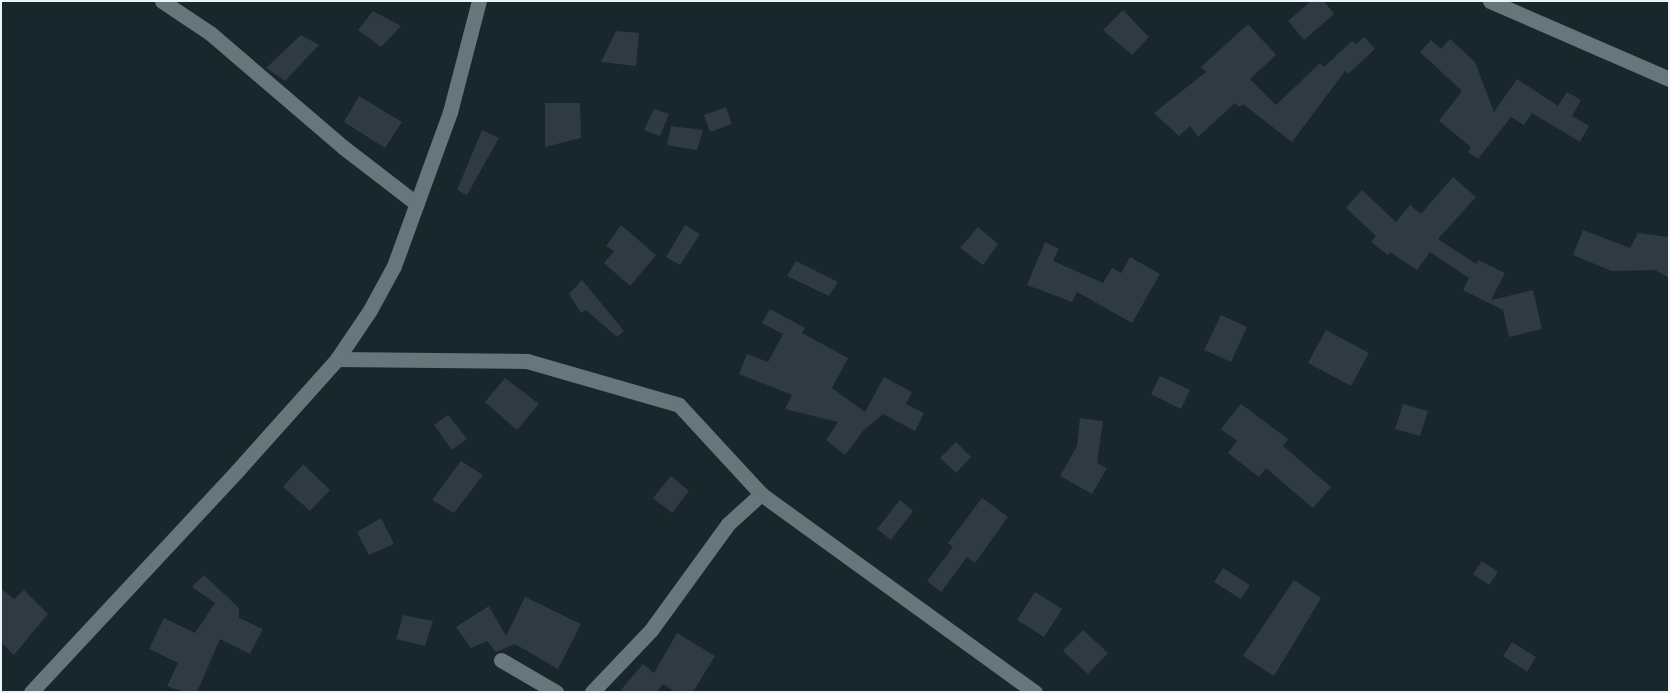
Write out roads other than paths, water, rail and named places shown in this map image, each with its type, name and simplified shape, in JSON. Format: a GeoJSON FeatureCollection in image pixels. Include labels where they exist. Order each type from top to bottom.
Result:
{"type":"FeatureCollection","features":[{"type":"Feature","properties":{"kind":"street"},"geometry":{"type":"LineString","coordinates":[[162,1],[210,33],[343,147],[417,204]]}},
{"type":"Feature","properties":{"kind":"street"},"geometry":{"type":"LineString","coordinates":[[31,692],[152,566],[337,359],[394,266],[450,112],[480,1]]}},
{"type":"Feature","properties":{"kind":"street"},"geometry":{"type":"LineString","coordinates":[[1490,1],[1669,79]]}},
{"type":"Feature","properties":{"kind":"street"},"geometry":{"type":"LineString","coordinates":[[337,359],[527,361],[679,405],[761,494],[1035,692]]}},
{"type":"Feature","properties":{"kind":"street"},"geometry":{"type":"LineString","coordinates":[[592,692],[651,630],[728,524],[761,494]]}},
{"type":"Feature","properties":{"kind":"street"},"geometry":{"type":"LineString","coordinates":[[502,660],[556,692]]}}]}
